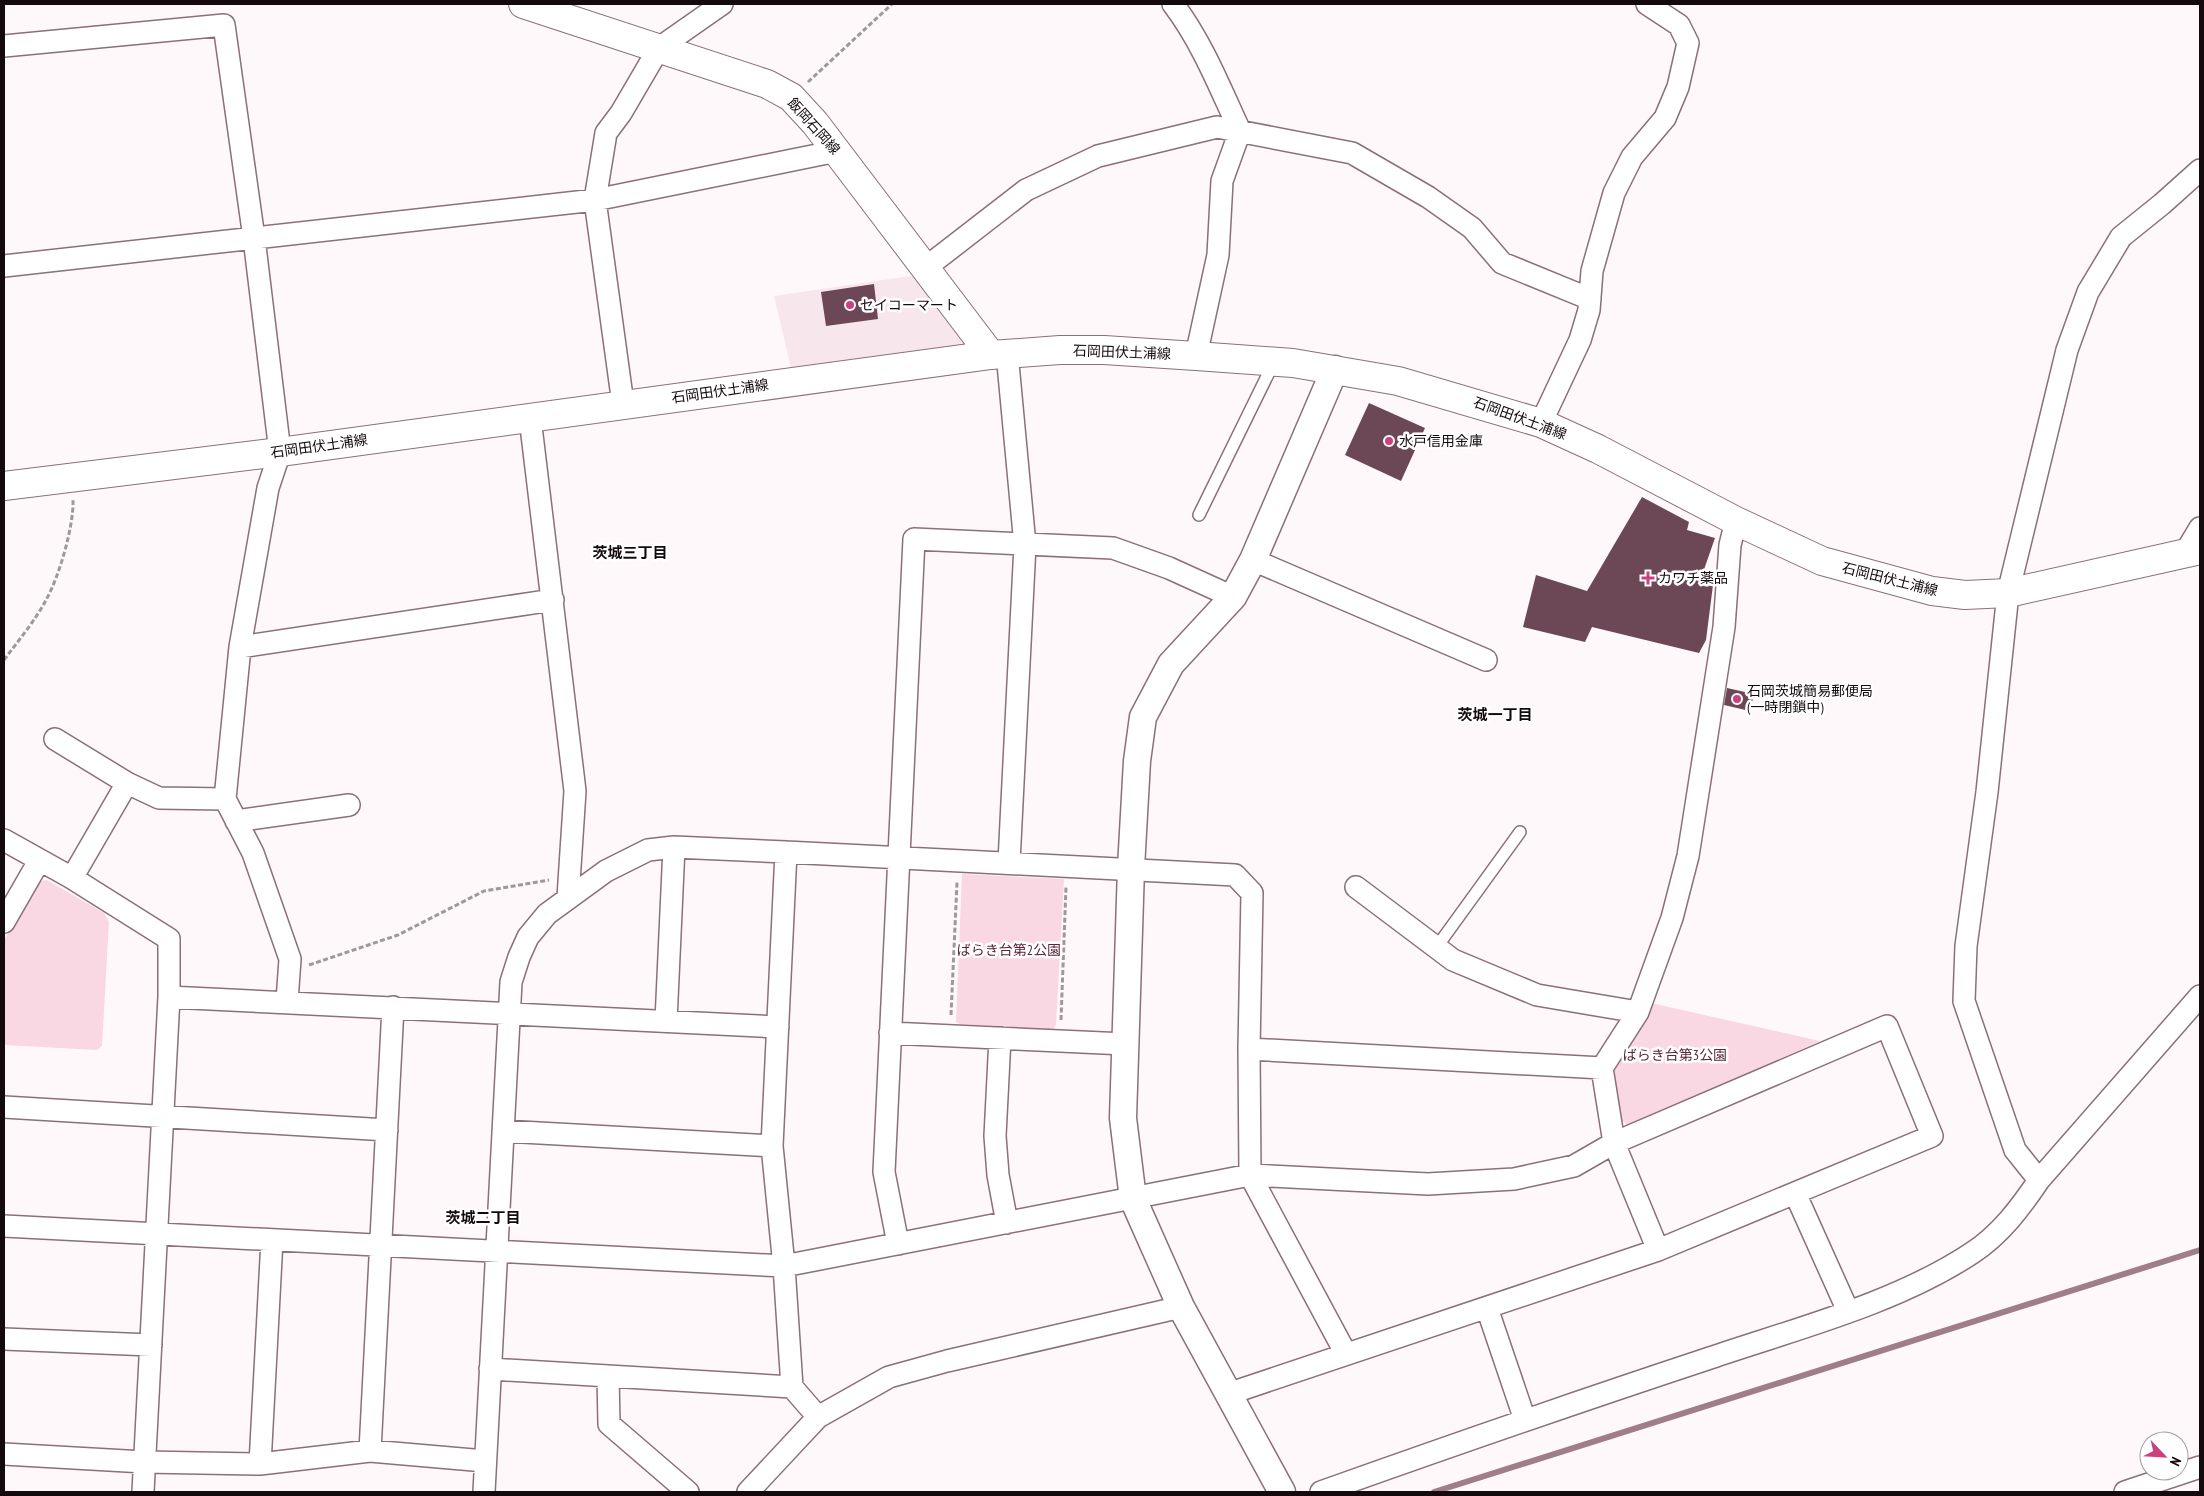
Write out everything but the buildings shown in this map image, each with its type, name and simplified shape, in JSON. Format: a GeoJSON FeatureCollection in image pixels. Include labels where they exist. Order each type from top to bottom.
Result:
{"type":"FeatureCollection","features":[{"type":"Feature","properties":{"kind":"main road","name":"飯岡石岡線"},"geometry":{"type":"LineString","coordinates":[[523,4],[766,84],[791,97],[837,151],[924,269],[999,354]]}},
{"type":"Feature","properties":{"kind":"main road","name":"石岡田伏土浦線"},"geometry":{"type":"LineString","coordinates":[[4,486],[280,452],[999,354],[1104,350],[1274,362],[1335,369],[1407,384],[1541,423],[1598,449],[1736,521],[1822,562],[1932,592],[1965,595],[2008,593],[2193,551]]}},
{"type":"Feature","properties":{"kind":"street"},"geometry":{"type":"LineString","coordinates":[[623,404],[595,200],[606,133],[622,113],[659,48],[722,4]]}},
{"type":"Feature","properties":{"kind":"street"},"geometry":{"type":"LineString","coordinates":[[1173,4],[1184,18],[1210,66],[1240,132],[1222,182],[1218,255],[1196,356]]}},
{"type":"Feature","properties":{"kind":"street"},"geometry":{"type":"LineString","coordinates":[[1541,423],[1580,340],[1590,299],[1592,271],[1614,193],[1632,156],[1665,118],[1678,87],[1688,43],[1679,25],[1647,4]]}},
{"type":"Feature","properties":{"kind":"street"},"geometry":{"type":"LineString","coordinates":[[4,46],[224,25],[254,238],[280,452],[268,488],[240,647],[224,799],[253,853],[290,959],[287,1001]]}},
{"type":"Feature","properties":{"kind":"street"},"geometry":{"type":"LineString","coordinates":[[924,269],[1026,190],[1098,156],[1217,128],[1352,153],[1428,197],[1472,228],[1502,263],[1590,299]]}},
{"type":"Feature","properties":{"kind":"street"},"geometry":{"type":"LineString","coordinates":[[4,266],[595,200],[837,151]]}},
{"type":"Feature","properties":{"kind":"street"},"geometry":{"type":"LineString","coordinates":[[2039,1180],[2015,1150],[1964,1001],[1966,946],[1987,792],[2008,593],[2066,350],[2088,292],[2121,237],[2200,170]]}},
{"type":"Feature","properties":{"kind":"street"},"geometry":{"type":"LineString","coordinates":[[999,354],[1025,545],[1009,862]]}},
{"type":"Feature","properties":{"kind":"street"},"geometry":{"type":"LineString","coordinates":[[1282,1492],[1181,1307],[1133,1199],[1123,1118],[1131,868],[1137,761],[1143,717],[1171,664],[1233,597],[1253,560],[1335,369]]}},
{"type":"Feature","properties":{"kind":"street"},"geometry":{"type":"LineString","coordinates":[[530,418],[575,791],[568,887]]}},
{"type":"Feature","properties":{"kind":"street"},"geometry":{"type":"LineString","coordinates":[[1658,1250],[1614,1143],[1602,1068],[1638,1012],[1672,918],[1688,856],[1724,627],[1730,545],[1736,521]]}},
{"type":"Feature","properties":{"kind":"street"},"geometry":{"type":"LineString","coordinates":[[2193,551],[2200,528]]}},
{"type":"Feature","properties":{"kind":"street"},"geometry":{"type":"LineString","coordinates":[[898,1244],[884,1172],[914,539],[1113,548],[1169,568],[1233,597]]}},
{"type":"Feature","properties":{"kind":"street"},"geometry":{"type":"LineString","coordinates":[[1253,560],[1486,660]]}},
{"type":"Feature","properties":{"kind":"street"},"geometry":{"type":"LineString","coordinates":[[240,647],[552,600]]}},
{"type":"Feature","properties":{"kind":"street"},"geometry":{"type":"LineString","coordinates":[[55,739],[127,784],[159,798],[224,799]]}},
{"type":"Feature","properties":{"kind":"street"},"geometry":{"type":"LineString","coordinates":[[72,878],[127,784]]}},
{"type":"Feature","properties":{"kind":"street"},"geometry":{"type":"LineString","coordinates":[[236,821],[349,805]]}},
{"type":"Feature","properties":{"kind":"street"},"geometry":{"type":"LineString","coordinates":[[4,840],[40,862],[72,878],[169,939],[169,997],[143,1492]]}},
{"type":"Feature","properties":{"kind":"street"},"geometry":{"type":"LineString","coordinates":[[666,1021],[674,847]]}},
{"type":"Feature","properties":{"kind":"street"},"geometry":{"type":"LineString","coordinates":[[484,1492],[511,982],[518,957],[528,937],[568,887],[648,850],[674,847],[1131,868],[1236,875],[1252,893],[1249,1049],[1250,1175],[1346,1354]]}},
{"type":"Feature","properties":{"kind":"street"},"geometry":{"type":"LineString","coordinates":[[786,852],[772,1146],[784,1266],[792,1387],[818,1417]]}},
{"type":"Feature","properties":{"kind":"street"},"geometry":{"type":"LineString","coordinates":[[4,922],[40,862]]}},
{"type":"Feature","properties":{"kind":"street"},"geometry":{"type":"LineString","coordinates":[[1356,887],[1453,960],[1537,995],[1638,1012]]}},
{"type":"Feature","properties":{"kind":"street"},"geometry":{"type":"LineString","coordinates":[[1321,1492],[1525,1420],[1848,1311],[1930,1278],[1974,1252],[2018,1212],[2039,1180],[2200,996]]}},
{"type":"Feature","properties":{"kind":"street"},"geometry":{"type":"LineString","coordinates":[[169,997],[287,1001],[778,1027]]}},
{"type":"Feature","properties":{"kind":"street"},"geometry":{"type":"LineString","coordinates":[[370,1451],[394,1007]]}},
{"type":"Feature","properties":{"kind":"street"},"geometry":{"type":"LineString","coordinates":[[4,1226],[784,1266],[1250,1175],[1428,1184],[1514,1179],[1574,1166],[1614,1143],[1886,1026],[1932,1136],[1658,1250],[1228,1394]]}},
{"type":"Feature","properties":{"kind":"street"},"geometry":{"type":"LineString","coordinates":[[890,1033],[1125,1044]]}},
{"type":"Feature","properties":{"kind":"street"},"geometry":{"type":"LineString","coordinates":[[1000,1038],[995,1136],[998,1175],[1007,1223]]}},
{"type":"Feature","properties":{"kind":"street"},"geometry":{"type":"LineString","coordinates":[[1249,1049],[1602,1068]]}},
{"type":"Feature","properties":{"kind":"street"},"geometry":{"type":"LineString","coordinates":[[4,1107],[387,1130]]}},
{"type":"Feature","properties":{"kind":"street"},"geometry":{"type":"LineString","coordinates":[[503,1131],[772,1146]]}},
{"type":"Feature","properties":{"kind":"street"},"geometry":{"type":"LineString","coordinates":[[1795,1193],[1848,1311]]}},
{"type":"Feature","properties":{"kind":"street"},"geometry":{"type":"LineString","coordinates":[[260,1464],[272,1240]]}},
{"type":"Feature","properties":{"kind":"street"},"geometry":{"type":"LineString","coordinates":[[748,1492],[818,1417],[888,1377],[947,1360],[1181,1307]]}},
{"type":"Feature","properties":{"kind":"street"},"geometry":{"type":"LineString","coordinates":[[1487,1308],[1525,1420]]}},
{"type":"Feature","properties":{"kind":"street"},"geometry":{"type":"LineString","coordinates":[[4,1339],[151,1345]]}},
{"type":"Feature","properties":{"kind":"street"},"geometry":{"type":"LineString","coordinates":[[490,1369],[792,1387]]}},
{"type":"Feature","properties":{"kind":"street"},"geometry":{"type":"LineString","coordinates":[[608,1376],[609,1424],[688,1492]]}},
{"type":"Feature","properties":{"kind":"street"},"geometry":{"type":"LineString","coordinates":[[4,1454],[144,1462],[260,1464],[370,1451],[485,1461]]}},
{"type":"Feature","properties":{"kind":"street"},"geometry":{"type":"LineString","coordinates":[[2125,1492],[2200,1467]]}},
{"type":"Feature","properties":{"kind":"lane"},"geometry":{"type":"LineString","coordinates":[[1199,515],[1274,362]]}},
{"type":"Feature","properties":{"kind":"lane"},"geometry":{"type":"LineString","coordinates":[[1436,948],[1520,832]]}},
{"type":"Feature","properties":{"kind":"path"},"geometry":{"type":"LineString","coordinates":[[791,97],[892,4]]}},
{"type":"Feature","properties":{"kind":"path"},"geometry":{"type":"LineString","coordinates":[[4,660],[47,600],[65,548],[74,512],[73,477]]}},
{"type":"Feature","properties":{"kind":"path"},"geometry":{"type":"LineString","coordinates":[[1060,1041],[1067,877]]}},
{"type":"Feature","properties":{"kind":"path"},"geometry":{"type":"LineString","coordinates":[[950,1036],[956,879]]}},
{"type":"Feature","properties":{"kind":"path"},"geometry":{"type":"LineString","coordinates":[[289,971],[328,960],[398,935],[484,890],[568,887]]}},
{"type":"Feature","properties":{"kind":"shaded area"},"geometry":{"type":"Polygon","coordinates":[[[910,276],[918,278],[964,339],[962,346],[792,372],[774,296],[910,276]]]}},
{"type":"Feature","properties":{"kind":"green space","name":"ばらき台第2公園"},"geometry":{"type":"Polygon","coordinates":[[[962,874],[1064,879],[1056,1025],[1053,1030],[960,1024],[956,1022],[962,874]]]}},
{"type":"Feature","properties":{"kind":"green space"},"geometry":{"type":"Polygon","coordinates":[[[47,880],[104,913],[109,922],[102,1046],[97,1050],[4,1045],[4,940],[38,882],[47,880]]]}},
{"type":"Feature","properties":{"kind":"green space","name":"ばらき台第3公園"},"geometry":{"type":"Polygon","coordinates":[[[1651,1003],[1820,1041],[1629,1126],[1621,1120],[1612,1070],[1651,1003]]]}},
{"type":"Feature","properties":{"kind":"waterway"},"geometry":{"type":"LineString","coordinates":[[1434,1492],[2200,1250]]}},
{"type":"Feature","properties":{"kind":"place","name":"セイコーマート"},"geometry":{"type":"Point","coordinates":[850,305]}},
{"type":"Feature","properties":{"kind":"place","name":"水戸信用金庫"},"geometry":{"type":"Point","coordinates":[1389,441]}},
{"type":"Feature","properties":{"kind":"place","name":"カワチ薬品"},"geometry":{"type":"Point","coordinates":[1648,578]}},
{"type":"Feature","properties":{"kind":"place","name":"石岡茨城簡易郵便局 (一時閉鎖中)"},"geometry":{"type":"Point","coordinates":[1737,699]}},
{"type":"Feature","properties":{"kind":"district","name":"茨城三丁目"},"geometry":{"type":"Point","coordinates":[630,552]}},
{"type":"Feature","properties":{"kind":"district","name":"茨城一丁目"},"geometry":{"type":"Point","coordinates":[1495,714]}},
{"type":"Feature","properties":{"kind":"district","name":"茨城二丁目"},"geometry":{"type":"Point","coordinates":[483,1217]}}]}
